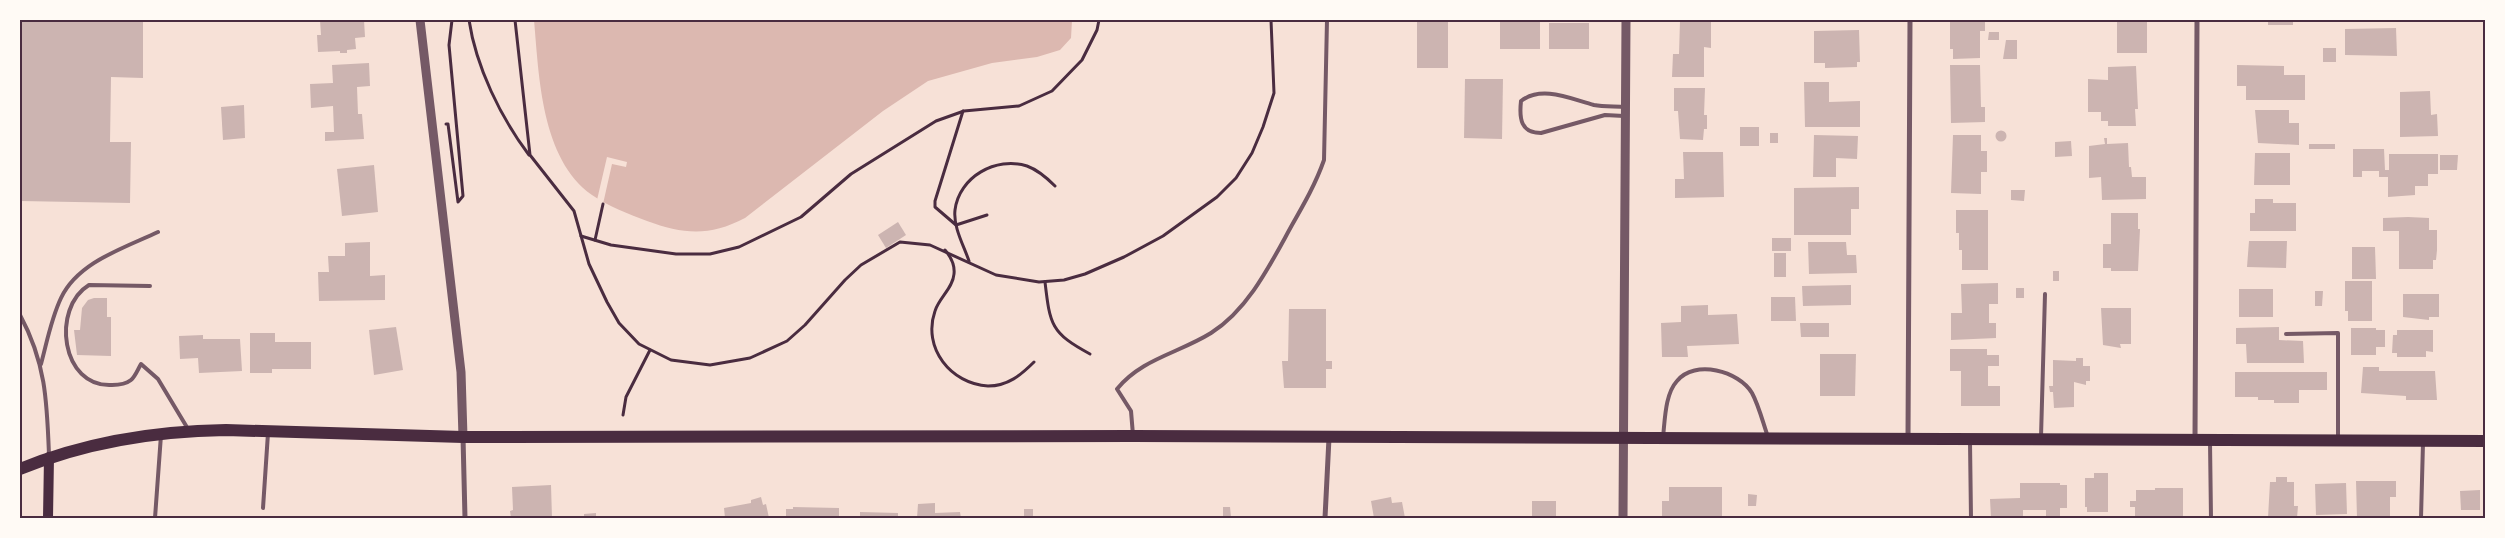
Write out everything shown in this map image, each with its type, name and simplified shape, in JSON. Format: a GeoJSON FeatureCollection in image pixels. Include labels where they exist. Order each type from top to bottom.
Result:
{"type":"FeatureCollection","features":[{"type":"Feature","properties":{"kind":"main road"},"geometry":{"type":"LineString","coordinates":[[20,469],[49,457],[131,437],[189,431],[268,431],[463,437],[1133,436],[2485,441]]}},
{"type":"Feature","properties":{"kind":"main road"},"geometry":{"type":"LineString","coordinates":[[48,518],[49,457]]}},
{"type":"Feature","properties":{"kind":"street"},"geometry":{"type":"LineString","coordinates":[[420,20],[461,372],[465,518]]}},
{"type":"Feature","properties":{"kind":"street"},"geometry":{"type":"LineString","coordinates":[[1623,518],[1626,20]]}},
{"type":"Feature","properties":{"kind":"street"},"geometry":{"type":"LineString","coordinates":[[1908,440],[1910,20]]}},
{"type":"Feature","properties":{"kind":"street"},"geometry":{"type":"LineString","coordinates":[[2195,440],[2197,20]]}},
{"type":"Feature","properties":{"kind":"street"},"geometry":{"type":"LineString","coordinates":[[1326,518],[1329,438]]}},
{"type":"Feature","properties":{"kind":"lane"},"geometry":{"type":"LineString","coordinates":[[1133,436],[1131,412],[1117,389],[1135,371],[1211,333],[1229,318],[1264,275],[1317,179],[1324,160],[1327,20]]}},
{"type":"Feature","properties":{"kind":"lane"},"geometry":{"type":"LineString","coordinates":[[1537,94],[1563,95],[1595,105],[1626,111],[1541,133],[1533,133],[1526,130],[1521,124],[1520,112],[1521,101],[1529,95],[1537,94]]}},
{"type":"Feature","properties":{"kind":"lane"},"geometry":{"type":"LineString","coordinates":[[41,364],[55,311],[70,284],[104,257],[158,232]]}},
{"type":"Feature","properties":{"kind":"lane"},"geometry":{"type":"LineString","coordinates":[[150,286],[89,285],[76,297],[69,320],[69,354],[80,374],[98,384],[120,385],[130,380],[141,364],[158,379],[189,431]]}},
{"type":"Feature","properties":{"kind":"lane"},"geometry":{"type":"LineString","coordinates":[[2040,440],[2045,294]]}},
{"type":"Feature","properties":{"kind":"lane"},"geometry":{"type":"LineString","coordinates":[[20,315],[36,347],[41,364],[47,408],[49,457]]}},
{"type":"Feature","properties":{"kind":"lane"},"geometry":{"type":"LineString","coordinates":[[2286,334],[2338,333],[2338,440]]}},
{"type":"Feature","properties":{"kind":"lane"},"geometry":{"type":"LineString","coordinates":[[1662,439],[1672,389],[1677,380],[1686,373],[1701,370],[1728,374],[1751,392],[1768,439]]}},
{"type":"Feature","properties":{"kind":"lane"},"geometry":{"type":"LineString","coordinates":[[263,508],[268,431]]}},
{"type":"Feature","properties":{"kind":"lane"},"geometry":{"type":"LineString","coordinates":[[156,518],[161,433]]}},
{"type":"Feature","properties":{"kind":"lane"},"geometry":{"type":"LineString","coordinates":[[1970,440],[1970,518]]}},
{"type":"Feature","properties":{"kind":"lane"},"geometry":{"type":"LineString","coordinates":[[2210,440],[2211,518]]}},
{"type":"Feature","properties":{"kind":"lane"},"geometry":{"type":"LineString","coordinates":[[2421,518],[2422,441]]}},
{"type":"Feature","properties":{"kind":"path"},"geometry":{"type":"LineString","coordinates":[[433,125],[448,124],[458,202],[463,196],[449,45],[452,20]]}},
{"type":"Feature","properties":{"kind":"path"},"geometry":{"type":"LineString","coordinates":[[469,20],[479,63],[510,130],[574,212],[594,277],[610,308],[639,344],[671,360],[698,364],[724,364],[750,358],[774,349],[797,333],[860,265],[892,246],[909,241],[942,248],[1006,278],[1045,282],[1064,280],[1085,274],[1124,257],[1191,217],[1217,197],[1236,178],[1252,153],[1263,127],[1274,92],[1271,20]]}},
{"type":"Feature","properties":{"kind":"path"},"geometry":{"type":"LineString","coordinates":[[515,20],[530,155]]}},
{"type":"Feature","properties":{"kind":"path"},"geometry":{"type":"LineString","coordinates":[[581,236],[611,245],[676,254],[710,254],[739,247],[801,217],[850,174],[936,120],[964,111],[1019,106],[1052,91],[1082,60],[1097,30],[1099,20]]}},
{"type":"Feature","properties":{"kind":"path"},"geometry":{"type":"LineString","coordinates":[[956,225],[935,207],[935,201],[964,111]]}},
{"type":"Feature","properties":{"kind":"path"},"geometry":{"type":"LineString","coordinates":[[970,262],[956,225],[954,211],[964,184],[977,174],[993,167],[1014,164],[1027,166],[1038,171],[1055,186]]}},
{"type":"Feature","properties":{"kind":"path"},"geometry":{"type":"LineString","coordinates":[[596,240],[603,204]]}},
{"type":"Feature","properties":{"kind":"path"},"geometry":{"type":"LineString","coordinates":[[956,225],[987,215]]}},
{"type":"Feature","properties":{"kind":"path"},"geometry":{"type":"LineString","coordinates":[[942,248],[949,255],[954,268],[953,281],[937,305],[932,323],[933,344],[944,365],[973,384],[990,386],[1002,384],[1018,377],[1034,362]]}},
{"type":"Feature","properties":{"kind":"path"},"geometry":{"type":"LineString","coordinates":[[1045,282],[1048,313],[1055,330],[1065,341],[1090,354]]}},
{"type":"Feature","properties":{"kind":"path"},"geometry":{"type":"LineString","coordinates":[[623,415],[629,391],[650,350]]}},
{"type":"Feature","properties":{"kind":"shaded area"},"geometry":{"type":"Polygon","coordinates":[[[534,20],[1072,20],[1071,38],[1060,50],[1037,57],[992,63],[928,81],[883,111],[745,218],[708,231],[684,231],[672,229],[625,213],[592,195],[575,179],[562,160],[546,115],[541,90],[534,20]]]}},
{"type":"Feature","properties":{"kind":"pier"},"geometry":{"type":"Polygon","coordinates":[[[607,157],[627,162],[626,167],[612,164],[603,204],[597,200],[607,157]]]}},
{"type":"Feature","properties":{"kind":"building"},"geometry":{"type":"Polygon","coordinates":[[[20,20],[143,20],[143,78],[111,77],[110,142],[131,142],[130,203],[20,201],[20,20]]]}},
{"type":"Feature","properties":{"kind":"building"},"geometry":{"type":"Polygon","coordinates":[[[320,20],[364,20],[365,37],[355,38],[356,49],[347,50],[347,53],[340,53],[340,51],[318,52],[317,35],[321,35],[320,20]]]}},
{"type":"Feature","properties":{"kind":"building"},"geometry":{"type":"Polygon","coordinates":[[[1448,20],[1448,68],[1417,68],[1417,21],[1448,20]]]}},
{"type":"Feature","properties":{"kind":"building"},"geometry":{"type":"Polygon","coordinates":[[[1950,20],[1985,20],[1985,31],[1980,31],[1980,58],[1953,59],[1953,49],[1950,49],[1950,20]]]}},
{"type":"Feature","properties":{"kind":"building"},"geometry":{"type":"Polygon","coordinates":[[[2117,20],[2147,20],[2147,53],[2117,53],[2117,20]]]}},
{"type":"Feature","properties":{"kind":"building"},"geometry":{"type":"Polygon","coordinates":[[[2268,20],[2293,20],[2293,25],[2268,25],[2268,20]]]}},
{"type":"Feature","properties":{"kind":"building"},"geometry":{"type":"Polygon","coordinates":[[[1680,21],[1711,21],[1711,48],[1704,47],[1704,77],[1672,77],[1673,54],[1679,54],[1680,21]]]}},
{"type":"Feature","properties":{"kind":"building"},"geometry":{"type":"Polygon","coordinates":[[[1500,22],[1540,22],[1540,49],[1500,49],[1500,22]]]}},
{"type":"Feature","properties":{"kind":"building"},"geometry":{"type":"Polygon","coordinates":[[[1549,23],[1589,23],[1589,49],[1549,49],[1549,23]]]}},
{"type":"Feature","properties":{"kind":"building"},"geometry":{"type":"Polygon","coordinates":[[[2396,28],[2397,56],[2345,55],[2345,29],[2396,28]]]}},
{"type":"Feature","properties":{"kind":"building"},"geometry":{"type":"Polygon","coordinates":[[[1859,30],[1860,62],[1857,62],[1857,67],[1825,68],[1825,63],[1814,63],[1814,31],[1859,30]]]}},
{"type":"Feature","properties":{"kind":"building"},"geometry":{"type":"Polygon","coordinates":[[[1989,32],[1999,32],[1999,40],[1988,40],[1989,32]]]}},
{"type":"Feature","properties":{"kind":"building"},"geometry":{"type":"Polygon","coordinates":[[[2006,40],[2017,40],[2017,59],[2003,59],[2006,40]]]}},
{"type":"Feature","properties":{"kind":"building"},"geometry":{"type":"Polygon","coordinates":[[[2323,48],[2336,48],[2336,62],[2323,62],[2323,48]]]}},
{"type":"Feature","properties":{"kind":"building"},"geometry":{"type":"Polygon","coordinates":[[[369,63],[370,86],[357,87],[358,114],[362,114],[364,139],[325,141],[325,132],[334,132],[333,106],[311,108],[310,84],[333,83],[332,65],[369,63]]]}},
{"type":"Feature","properties":{"kind":"building"},"geometry":{"type":"Polygon","coordinates":[[[1950,65],[1980,65],[1981,107],[1985,107],[1985,122],[1951,123],[1950,65]]]}},
{"type":"Feature","properties":{"kind":"building"},"geometry":{"type":"Polygon","coordinates":[[[2237,65],[2284,66],[2284,75],[2305,75],[2305,100],[2246,100],[2246,86],[2237,86],[2237,65]]]}},
{"type":"Feature","properties":{"kind":"building"},"geometry":{"type":"Polygon","coordinates":[[[2136,66],[2138,109],[2135,109],[2136,126],[2108,126],[2108,121],[2101,121],[2101,112],[2088,112],[2088,79],[2108,80],[2108,67],[2136,66]]]}},
{"type":"Feature","properties":{"kind":"building"},"geometry":{"type":"Polygon","coordinates":[[[1465,79],[1503,79],[1502,139],[1464,138],[1465,79]]]}},
{"type":"Feature","properties":{"kind":"building"},"geometry":{"type":"Polygon","coordinates":[[[1804,82],[1829,82],[1829,102],[1860,101],[1860,127],[1805,127],[1804,82]]]}},
{"type":"Feature","properties":{"kind":"building"},"geometry":{"type":"Polygon","coordinates":[[[1674,88],[1705,88],[1704,115],[1707,115],[1707,129],[1704,129],[1703,140],[1680,139],[1678,111],[1674,111],[1674,88]]]}},
{"type":"Feature","properties":{"kind":"building"},"geometry":{"type":"Polygon","coordinates":[[[2430,91],[2431,115],[2437,114],[2438,136],[2400,137],[2400,92],[2430,91]]]}},
{"type":"Feature","properties":{"kind":"building"},"geometry":{"type":"Polygon","coordinates":[[[244,105],[245,138],[223,140],[221,107],[244,105]]]}},
{"type":"Feature","properties":{"kind":"building"},"geometry":{"type":"Polygon","coordinates":[[[2255,110],[2289,110],[2289,123],[2299,123],[2299,145],[2258,143],[2255,110]]]}},
{"type":"Feature","properties":{"kind":"building"},"geometry":{"type":"Polygon","coordinates":[[[1740,127],[1759,127],[1759,146],[1740,146],[1740,127]]]}},
{"type":"Feature","properties":{"kind":"building"},"geometry":{"type":"Polygon","coordinates":[[[2001,130],[2007,136],[2001,142],[1995,136],[2001,130]]]}},
{"type":"Feature","properties":{"kind":"building"},"geometry":{"type":"Polygon","coordinates":[[[1770,133],[1778,133],[1778,143],[1770,143],[1770,133]]]}},
{"type":"Feature","properties":{"kind":"building"},"geometry":{"type":"Polygon","coordinates":[[[1814,135],[1858,136],[1857,159],[1836,158],[1836,177],[1813,177],[1814,135]]]}},
{"type":"Feature","properties":{"kind":"building"},"geometry":{"type":"Polygon","coordinates":[[[1953,135],[1981,135],[1981,151],[1987,151],[1987,172],[1981,172],[1981,194],[1951,193],[1953,135]]]}},
{"type":"Feature","properties":{"kind":"building"},"geometry":{"type":"Polygon","coordinates":[[[2104,138],[2107,138],[2107,144],[2128,143],[2129,167],[2131,167],[2132,177],[2146,177],[2146,199],[2102,200],[2101,177],[2089,178],[2089,146],[2105,144],[2104,138]]]}},
{"type":"Feature","properties":{"kind":"building"},"geometry":{"type":"Polygon","coordinates":[[[2071,141],[2072,156],[2055,157],[2055,142],[2071,141]]]}},
{"type":"Feature","properties":{"kind":"building"},"geometry":{"type":"Polygon","coordinates":[[[2309,144],[2335,144],[2335,149],[2309,149],[2309,144]]]}},
{"type":"Feature","properties":{"kind":"building"},"geometry":{"type":"Polygon","coordinates":[[[2353,149],[2384,149],[2385,170],[2389,170],[2389,154],[2438,154],[2438,174],[2428,174],[2428,186],[2415,186],[2415,195],[2388,197],[2388,177],[2379,177],[2379,171],[2362,171],[2362,177],[2353,177],[2353,149]]]}},
{"type":"Feature","properties":{"kind":"building"},"geometry":{"type":"Polygon","coordinates":[[[1683,152],[1723,152],[1724,197],[1675,198],[1675,179],[1684,179],[1683,152]]]}},
{"type":"Feature","properties":{"kind":"building"},"geometry":{"type":"Polygon","coordinates":[[[2255,153],[2290,153],[2290,185],[2254,185],[2255,153]]]}},
{"type":"Feature","properties":{"kind":"building"},"geometry":{"type":"Polygon","coordinates":[[[2440,155],[2458,155],[2457,170],[2440,170],[2440,155]]]}},
{"type":"Feature","properties":{"kind":"building"},"geometry":{"type":"Polygon","coordinates":[[[374,165],[378,212],[342,216],[337,169],[374,165]]]}},
{"type":"Feature","properties":{"kind":"building"},"geometry":{"type":"Polygon","coordinates":[[[1859,187],[1859,209],[1851,209],[1851,235],[1794,235],[1794,188],[1859,187]]]}},
{"type":"Feature","properties":{"kind":"building"},"geometry":{"type":"Polygon","coordinates":[[[2011,190],[2025,190],[2024,201],[2011,200],[2011,190]]]}},
{"type":"Feature","properties":{"kind":"building"},"geometry":{"type":"Polygon","coordinates":[[[2255,199],[2273,199],[2273,203],[2296,203],[2296,231],[2250,231],[2250,213],[2255,213],[2255,199]]]}},
{"type":"Feature","properties":{"kind":"building"},"geometry":{"type":"Polygon","coordinates":[[[1956,210],[1988,210],[1988,270],[1962,270],[1962,250],[1959,250],[1959,233],[1956,233],[1956,210]]]}},
{"type":"Feature","properties":{"kind":"building"},"geometry":{"type":"Polygon","coordinates":[[[2111,213],[2138,213],[2138,229],[2140,229],[2138,271],[2111,271],[2111,268],[2103,268],[2103,244],[2111,244],[2111,213]]]}},
{"type":"Feature","properties":{"kind":"building"},"geometry":{"type":"Polygon","coordinates":[[[2383,218],[2429,218],[2429,230],[2437,230],[2436,260],[2433,260],[2433,269],[2399,269],[2399,231],[2383,231],[2383,218]]]}},
{"type":"Feature","properties":{"kind":"building"},"geometry":{"type":"Polygon","coordinates":[[[898,222],[906,235],[886,248],[878,235],[898,222]]]}},
{"type":"Feature","properties":{"kind":"building"},"geometry":{"type":"Polygon","coordinates":[[[1772,238],[1791,238],[1791,251],[1772,251],[1772,238]]]}},
{"type":"Feature","properties":{"kind":"building"},"geometry":{"type":"Polygon","coordinates":[[[2249,241],[2287,241],[2286,268],[2247,267],[2249,241]]]}},
{"type":"Feature","properties":{"kind":"building"},"geometry":{"type":"Polygon","coordinates":[[[370,242],[370,276],[385,275],[385,300],[319,301],[318,272],[329,272],[328,256],[345,256],[345,243],[370,242]]]}},
{"type":"Feature","properties":{"kind":"building"},"geometry":{"type":"Polygon","coordinates":[[[1808,242],[1846,242],[1847,255],[1856,255],[1857,273],[1809,274],[1808,242]]]}},
{"type":"Feature","properties":{"kind":"building"},"geometry":{"type":"Polygon","coordinates":[[[2352,247],[2375,247],[2376,279],[2352,279],[2352,247]]]}},
{"type":"Feature","properties":{"kind":"building"},"geometry":{"type":"Polygon","coordinates":[[[1774,253],[1786,253],[1786,277],[1774,277],[1774,253]]]}},
{"type":"Feature","properties":{"kind":"building"},"geometry":{"type":"Polygon","coordinates":[[[2053,271],[2059,271],[2059,281],[2053,281],[2053,271]]]}},
{"type":"Feature","properties":{"kind":"building"},"geometry":{"type":"Polygon","coordinates":[[[2345,281],[2372,281],[2372,321],[2348,321],[2348,311],[2345,311],[2345,281]]]}},
{"type":"Feature","properties":{"kind":"building"},"geometry":{"type":"Polygon","coordinates":[[[1998,283],[1998,304],[1989,304],[1989,323],[1996,323],[1996,338],[1951,340],[1951,313],[1962,313],[1961,284],[1998,283]]]}},
{"type":"Feature","properties":{"kind":"building"},"geometry":{"type":"Polygon","coordinates":[[[1851,285],[1851,305],[1803,306],[1802,286],[1851,285]]]}},
{"type":"Feature","properties":{"kind":"building"},"geometry":{"type":"Polygon","coordinates":[[[2016,288],[2024,288],[2024,298],[2016,298],[2016,288]]]}},
{"type":"Feature","properties":{"kind":"building"},"geometry":{"type":"Polygon","coordinates":[[[2239,289],[2273,289],[2273,317],[2239,317],[2239,289]]]}},
{"type":"Feature","properties":{"kind":"building"},"geometry":{"type":"Polygon","coordinates":[[[2315,291],[2323,291],[2322,306],[2315,306],[2315,291]]]}},
{"type":"Feature","properties":{"kind":"building"},"geometry":{"type":"Polygon","coordinates":[[[2403,294],[2439,294],[2439,317],[2429,317],[2429,320],[2403,317],[2403,294]]]}},
{"type":"Feature","properties":{"kind":"building"},"geometry":{"type":"Polygon","coordinates":[[[1771,297],[1795,297],[1796,321],[1771,321],[1771,297]]]}},
{"type":"Feature","properties":{"kind":"building"},"geometry":{"type":"Polygon","coordinates":[[[107,298],[107,317],[111,317],[111,356],[77,355],[74,330],[80,330],[82,308],[88,300],[107,298]]]}},
{"type":"Feature","properties":{"kind":"building"},"geometry":{"type":"Polygon","coordinates":[[[1708,305],[1708,315],[1737,314],[1739,344],[1687,346],[1688,357],[1662,357],[1661,323],[1681,322],[1681,306],[1708,305]]]}},
{"type":"Feature","properties":{"kind":"building"},"geometry":{"type":"Polygon","coordinates":[[[2101,308],[2131,308],[2131,344],[2120,344],[2121,348],[2103,345],[2101,308]]]}},
{"type":"Feature","properties":{"kind":"building"},"geometry":{"type":"Polygon","coordinates":[[[1289,309],[1326,309],[1326,361],[1332,361],[1332,369],[1326,369],[1326,388],[1284,388],[1282,361],[1288,361],[1289,309]]]}},
{"type":"Feature","properties":{"kind":"building"},"geometry":{"type":"Polygon","coordinates":[[[1800,323],[1829,323],[1829,337],[1801,337],[1800,323]]]}},
{"type":"Feature","properties":{"kind":"building"},"geometry":{"type":"Polygon","coordinates":[[[396,327],[403,370],[374,375],[369,330],[396,327]]]}},
{"type":"Feature","properties":{"kind":"building"},"geometry":{"type":"Polygon","coordinates":[[[2279,327],[2279,340],[2303,341],[2304,363],[2247,363],[2246,344],[2236,344],[2236,328],[2279,327]]]}},
{"type":"Feature","properties":{"kind":"building"},"geometry":{"type":"Polygon","coordinates":[[[2351,328],[2385,330],[2385,347],[2376,347],[2376,355],[2351,355],[2351,328]]]}},
{"type":"Feature","properties":{"kind":"building"},"geometry":{"type":"Polygon","coordinates":[[[2397,330],[2433,330],[2433,352],[2426,351],[2426,357],[2397,357],[2397,353],[2392,353],[2393,335],[2397,335],[2397,330]]]}},
{"type":"Feature","properties":{"kind":"building"},"geometry":{"type":"Polygon","coordinates":[[[250,333],[275,333],[275,342],[311,342],[311,369],[272,369],[272,373],[250,373],[250,333]]]}},
{"type":"Feature","properties":{"kind":"building"},"geometry":{"type":"Polygon","coordinates":[[[203,335],[203,339],[240,339],[242,371],[199,373],[198,358],[180,359],[179,336],[203,335]]]}},
{"type":"Feature","properties":{"kind":"building"},"geometry":{"type":"Polygon","coordinates":[[[1950,349],[1987,349],[1987,355],[1999,355],[1999,366],[1988,366],[1988,386],[2000,386],[2000,406],[1961,406],[1961,371],[1950,371],[1950,349]]]}},
{"type":"Feature","properties":{"kind":"building"},"geometry":{"type":"Polygon","coordinates":[[[1820,354],[1856,354],[1855,396],[1820,396],[1820,354]]]}},
{"type":"Feature","properties":{"kind":"building"},"geometry":{"type":"Polygon","coordinates":[[[2076,358],[2083,358],[2083,366],[2090,366],[2090,381],[2086,381],[2086,385],[2074,382],[2074,407],[2054,408],[2053,392],[2050,392],[2049,386],[2053,386],[2053,360],[2076,361],[2076,358]]]}},
{"type":"Feature","properties":{"kind":"building"},"geometry":{"type":"Polygon","coordinates":[[[2363,367],[2379,367],[2379,371],[2435,371],[2437,400],[2406,400],[2406,396],[2361,393],[2363,367]]]}},
{"type":"Feature","properties":{"kind":"building"},"geometry":{"type":"Polygon","coordinates":[[[2235,372],[2327,372],[2327,390],[2299,390],[2299,403],[2274,403],[2274,400],[2258,400],[2258,397],[2235,397],[2235,372]]]}},
{"type":"Feature","properties":{"kind":"building"},"geometry":{"type":"Polygon","coordinates":[[[2094,473],[2108,473],[2108,512],[2087,512],[2087,507],[2085,507],[2085,478],[2094,478],[2094,473]]]}},
{"type":"Feature","properties":{"kind":"building"},"geometry":{"type":"Polygon","coordinates":[[[2276,477],[2287,477],[2287,482],[2294,482],[2294,506],[2298,506],[2297,518],[2268,518],[2270,482],[2276,482],[2276,477]]]}},
{"type":"Feature","properties":{"kind":"building"},"geometry":{"type":"Polygon","coordinates":[[[2356,481],[2396,481],[2396,497],[2390,497],[2390,518],[2357,518],[2356,481]]]}},
{"type":"Feature","properties":{"kind":"building"},"geometry":{"type":"Polygon","coordinates":[[[2020,483],[2060,483],[2060,485],[2067,485],[2067,508],[2060,508],[2060,518],[2046,518],[2046,510],[2023,510],[2023,518],[1991,518],[1990,499],[2020,498],[2020,483]]]}},
{"type":"Feature","properties":{"kind":"building"},"geometry":{"type":"Polygon","coordinates":[[[2346,483],[2347,514],[2316,515],[2315,484],[2346,483]]]}},
{"type":"Feature","properties":{"kind":"building"},"geometry":{"type":"Polygon","coordinates":[[[551,485],[552,518],[511,518],[510,511],[513,510],[512,487],[551,485]]]}},
{"type":"Feature","properties":{"kind":"building"},"geometry":{"type":"Polygon","coordinates":[[[1669,487],[1722,487],[1722,517],[1662,517],[1662,501],[1669,501],[1669,487]]]}},
{"type":"Feature","properties":{"kind":"building"},"geometry":{"type":"Polygon","coordinates":[[[2155,488],[2183,488],[2183,518],[2135,518],[2135,507],[2130,507],[2130,501],[2136,501],[2136,490],[2155,490],[2155,488]]]}},
{"type":"Feature","properties":{"kind":"building"},"geometry":{"type":"Polygon","coordinates":[[[2480,490],[2480,510],[2461,510],[2460,491],[2480,490]]]}},
{"type":"Feature","properties":{"kind":"building"},"geometry":{"type":"Polygon","coordinates":[[[1748,494],[1757,495],[1756,506],[1748,506],[1748,494]]]}},
{"type":"Feature","properties":{"kind":"building"},"geometry":{"type":"Polygon","coordinates":[[[761,497],[763,505],[766,504],[769,518],[725,518],[724,508],[751,503],[751,500],[761,497]]]}},
{"type":"Feature","properties":{"kind":"building"},"geometry":{"type":"Polygon","coordinates":[[[1391,497],[1392,503],[1402,502],[1405,518],[1374,518],[1371,501],[1391,497]]]}},
{"type":"Feature","properties":{"kind":"building"},"geometry":{"type":"Polygon","coordinates":[[[1532,501],[1556,501],[1556,518],[1532,518],[1532,501]]]}},
{"type":"Feature","properties":{"kind":"building"},"geometry":{"type":"Polygon","coordinates":[[[935,503],[935,513],[960,512],[961,518],[917,518],[918,504],[935,503]]]}},
{"type":"Feature","properties":{"kind":"building"},"geometry":{"type":"Polygon","coordinates":[[[793,507],[839,508],[839,518],[786,518],[786,509],[793,509],[793,507]]]}},
{"type":"Feature","properties":{"kind":"building"},"geometry":{"type":"Polygon","coordinates":[[[1223,507],[1230,507],[1231,517],[1223,518],[1223,507]]]}},
{"type":"Feature","properties":{"kind":"building"},"geometry":{"type":"Polygon","coordinates":[[[1024,509],[1033,509],[1033,518],[1024,518],[1024,509]]]}},
{"type":"Feature","properties":{"kind":"building"},"geometry":{"type":"Polygon","coordinates":[[[860,512],[898,513],[898,518],[860,518],[860,512]]]}},
{"type":"Feature","properties":{"kind":"building"},"geometry":{"type":"Polygon","coordinates":[[[596,513],[596,518],[584,518],[584,514],[596,513]]]}}]}
